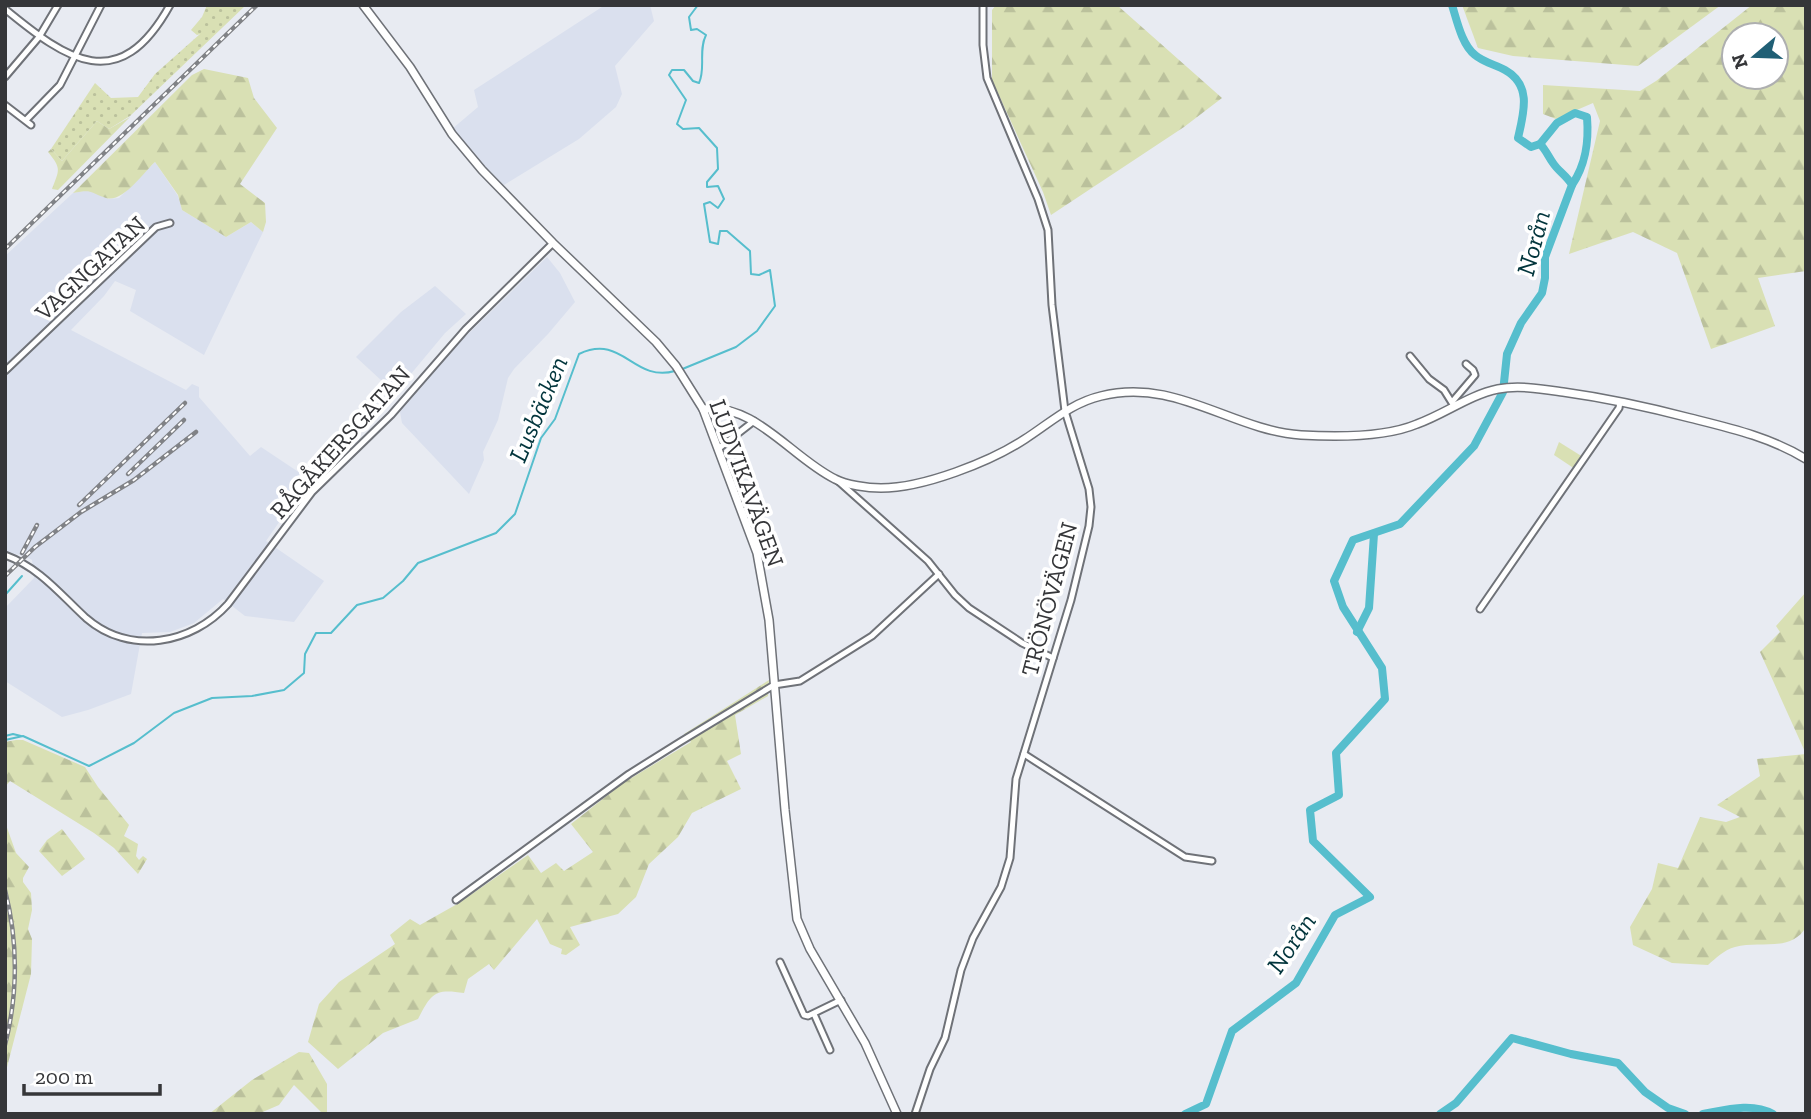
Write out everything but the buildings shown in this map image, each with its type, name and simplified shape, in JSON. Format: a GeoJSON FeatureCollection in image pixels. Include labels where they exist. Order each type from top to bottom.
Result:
{"type":"FeatureCollection","features":[{"type":"Feature","properties":{"kind":"street"},"geometry":{"type":"LineString","coordinates":[[5,77],[39,37],[58,5]]}},
{"type":"Feature","properties":{"kind":"street"},"geometry":{"type":"LineString","coordinates":[[5,105],[28,122],[54,93],[101,5]]}},
{"type":"Feature","properties":{"kind":"street"},"geometry":{"type":"LineString","coordinates":[[5,9],[39,37],[73,57],[88,62],[104,62],[122,56],[138,46],[170,5]]}},
{"type":"Feature","properties":{"kind":"street","name":"LUDVIKAVÄGEN"},"geometry":{"type":"LineString","coordinates":[[363,5],[410,67],[452,134],[482,170],[553,243],[635,320],[676,366],[703,409],[757,553],[769,620],[796,914],[810,949],[865,1043],[897,1114]]}},
{"type":"Feature","properties":{"kind":"street","name":"TRÖNÖVÄGEN"},"geometry":{"type":"LineString","coordinates":[[915,1114],[930,1069],[945,1038],[961,970],[974,938],[1001,887],[1007,868],[1013,834],[1016,779],[1071,600],[1091,508],[1089,489],[1065,411],[1052,305],[1048,230],[1038,199],[987,78],[983,45],[983,5]]}},
{"type":"Feature","properties":{"kind":"street","name":"VAGNGATAN"},"geometry":{"type":"LineString","coordinates":[[5,371],[156,227],[170,223]]}},
{"type":"Feature","properties":{"kind":"street","name":"RÅGÅKERSGATAN"},"geometry":{"type":"LineString","coordinates":[[5,555],[38,572],[88,619],[112,633],[131,639],[153,641],[176,638],[198,629],[228,604],[312,492],[391,415],[466,329],[553,243]]}},
{"type":"Feature","properties":{"kind":"street"},"geometry":{"type":"LineString","coordinates":[[1410,356],[1429,379],[1444,390],[1453,404]]}},
{"type":"Feature","properties":{"kind":"street"},"geometry":{"type":"LineString","coordinates":[[1453,404],[1475,375],[1466,364]]}},
{"type":"Feature","properties":{"kind":"street"},"geometry":{"type":"LineString","coordinates":[[836,480],[880,488],[917,483],[982,463],[1023,441],[1065,411],[1101,396],[1146,392],[1189,400],[1272,430],[1319,435],[1395,431],[1424,422],[1453,404],[1493,390],[1519,388],[1562,392],[1620,402],[1750,433],[1787,448],[1806,460]]}},
{"type":"Feature","properties":{"kind":"street"},"geometry":{"type":"LineString","coordinates":[[1480,609],[1588,456],[1619,408],[1620,402]]}},
{"type":"Feature","properties":{"kind":"street"},"geometry":{"type":"LineString","coordinates":[[703,409],[731,411],[754,421],[787,448],[836,480],[939,574],[968,608],[1022,643],[1053,658]]}},
{"type":"Feature","properties":{"kind":"street"},"geometry":{"type":"LineString","coordinates":[[718,449],[754,421]]}},
{"type":"Feature","properties":{"kind":"street"},"geometry":{"type":"LineString","coordinates":[[456,900],[629,774],[774,685],[800,681],[873,636],[939,574]]}},
{"type":"Feature","properties":{"kind":"street"},"geometry":{"type":"LineString","coordinates":[[1024,754],[1185,857],[1212,861]]}},
{"type":"Feature","properties":{"kind":"street"},"geometry":{"type":"LineString","coordinates":[[780,962],[806,1017],[841,1000]]}},
{"type":"Feature","properties":{"kind":"street"},"geometry":{"type":"LineString","coordinates":[[814,1014],[830,1050]]}},
{"type":"Feature","properties":{"kind":"shaded area"},"geometry":{"type":"Polygon","coordinates":[[[605,5],[650,5],[654,21],[615,66],[622,94],[616,107],[579,139],[504,185],[473,155],[452,129],[478,107],[474,90],[605,5]]]}},
{"type":"Feature","properties":{"kind":"shaded area"},"geometry":{"type":"Polygon","coordinates":[[[155,162],[178,196],[182,210],[226,237],[251,222],[263,232],[204,355],[130,311],[136,290],[115,281],[71,330],[186,390],[192,384],[199,387],[199,397],[250,456],[261,447],[309,479],[266,541],[324,581],[294,622],[245,616],[223,599],[194,623],[170,632],[142,633],[131,694],[62,717],[5,681],[5,608],[34,578],[32,560],[5,552],[5,256],[73,193],[89,190],[108,199],[119,198],[155,162]]]}},
{"type":"Feature","properties":{"kind":"shaded area"},"geometry":{"type":"Polygon","coordinates":[[[547,257],[560,273],[575,302],[508,378],[498,420],[483,452],[484,460],[469,494],[402,423],[400,412],[461,341],[547,257]]]}},
{"type":"Feature","properties":{"kind":"shaded area"},"geometry":{"type":"Polygon","coordinates":[[[435,286],[466,314],[445,333],[395,393],[356,357],[401,312],[435,286]]]}},
{"type":"Feature","properties":{"kind":"green space"},"geometry":{"type":"Polygon","coordinates":[[[207,5],[246,5],[130,116],[109,129],[97,121],[62,161],[51,149],[95,83],[111,98],[138,97],[155,74],[200,34],[197,35],[191,30],[202,17],[207,5]]]}},
{"type":"Feature","properties":{"kind":"green space"},"geometry":{"type":"Polygon","coordinates":[[[996,5],[1117,5],[1222,98],[1184,127],[1051,215],[992,80],[992,10],[996,5]]]}},
{"type":"Feature","properties":{"kind":"green space"},"geometry":{"type":"Polygon","coordinates":[[[1462,5],[1721,5],[1638,66],[1513,56],[1478,48],[1462,5]]]}},
{"type":"Feature","properties":{"kind":"green space"},"geometry":{"type":"Polygon","coordinates":[[[1752,5],[1806,5],[1806,271],[1758,278],[1775,326],[1711,349],[1677,253],[1633,232],[1569,254],[1600,121],[1593,103],[1556,119],[1543,114],[1543,85],[1640,91],[1720,30],[1720,91],[1790,91],[1790,21],[1732,21],[1752,5]]]}},
{"type":"Feature","properties":{"kind":"green space"},"geometry":{"type":"Polygon","coordinates":[[[204,69],[248,78],[254,98],[277,128],[240,184],[265,203],[266,222],[263,232],[251,222],[226,237],[182,210],[178,195],[155,162],[119,196],[106,198],[87,191],[73,193],[192,75],[204,69]]]}},
{"type":"Feature","properties":{"kind":"green space"},"geometry":{"type":"Polygon","coordinates":[[[130,117],[58,190],[52,189],[58,170],[56,162],[48,152],[51,149],[62,161],[97,121],[109,129],[130,117]]]}},
{"type":"Feature","properties":{"kind":"green space"},"geometry":{"type":"Polygon","coordinates":[[[1559,442],[1583,457],[1575,469],[1554,455],[1559,442]]]}},
{"type":"Feature","properties":{"kind":"green space"},"geometry":{"type":"Polygon","coordinates":[[[1806,592],[1806,754],[1760,652],[1780,632],[1776,626],[1806,592]]]}},
{"type":"Feature","properties":{"kind":"green space"},"geometry":{"type":"Polygon","coordinates":[[[769,680],[768,696],[735,715],[741,754],[727,761],[741,789],[692,813],[678,837],[649,864],[636,897],[618,914],[570,927],[580,945],[566,955],[561,954],[562,949],[550,944],[537,919],[494,970],[489,964],[468,979],[464,993],[446,991],[430,998],[418,1019],[383,1033],[338,1069],[308,1042],[319,1004],[339,982],[395,944],[390,935],[410,919],[420,925],[459,903],[528,855],[541,873],[556,863],[564,871],[593,852],[571,824],[623,783],[691,742],[684,734],[769,680]]]}},
{"type":"Feature","properties":{"kind":"green space"},"geometry":{"type":"Polygon","coordinates":[[[23,740],[85,767],[129,825],[124,836],[138,844],[136,856],[139,860],[143,856],[147,859],[138,874],[114,848],[94,833],[10,781],[5,787],[5,742],[23,740]]]}},
{"type":"Feature","properties":{"kind":"green space"},"geometry":{"type":"Polygon","coordinates":[[[1806,754],[1806,927],[1800,935],[1784,943],[1735,947],[1708,965],[1672,963],[1633,945],[1630,927],[1652,889],[1658,863],[1678,868],[1700,817],[1726,822],[1740,817],[1717,805],[1760,776],[1757,759],[1806,754]]]}},
{"type":"Feature","properties":{"kind":"green space"},"geometry":{"type":"Polygon","coordinates":[[[5,822],[16,853],[29,867],[23,882],[31,893],[32,910],[28,929],[32,939],[31,974],[5,1075],[5,822]]]}},
{"type":"Feature","properties":{"kind":"green space"},"geometry":{"type":"Polygon","coordinates":[[[62,829],[85,859],[62,876],[39,851],[47,840],[62,829]]]}},
{"type":"Feature","properties":{"kind":"green space"},"geometry":{"type":"Polygon","coordinates":[[[299,1052],[309,1053],[327,1084],[327,1114],[323,1114],[294,1085],[279,1105],[258,1114],[209,1114],[252,1080],[299,1052]]]}},
{"type":"Feature","properties":{"kind":"waterway","name":"Lusbäcken"},"geometry":{"type":"LineString","coordinates":[[680,370],[736,347],[757,331],[775,306],[770,270],[759,275],[751,274],[750,251],[727,231],[720,231],[718,244],[710,242],[704,204],[710,202],[718,208],[724,199],[718,186],[707,187],[707,182],[718,169],[717,148],[699,128],[683,129],[677,124],[686,100],[669,75],[672,70],[684,70],[693,81],[699,83],[706,35],[697,29],[691,30],[689,17],[698,5]]}},
{"type":"Feature","properties":{"kind":"waterway","name":"Norån"},"geometry":{"type":"LineString","coordinates":[[1185,1114],[1206,1104],[1232,1031],[1296,983],[1335,915],[1370,897],[1313,841],[1310,810],[1339,795],[1336,753],[1385,699],[1382,668],[1343,607],[1334,581],[1353,540],[1400,524],[1474,446],[1503,392],[1507,354],[1521,323],[1542,293],[1545,257],[1572,185],[1540,144],[1531,147],[1518,138],[1524,109],[1523,91],[1514,76],[1470,51],[1460,32],[1452,5]]}},
{"type":"Feature","properties":{"kind":"waterway"},"geometry":{"type":"LineString","coordinates":[[1540,144],[1557,123],[1575,113],[1587,117],[1586,152],[1572,185]]}},
{"type":"Feature","properties":{"kind":"waterway","name":"Lusbäcken"},"geometry":{"type":"LineString","coordinates":[[5,740],[23,736],[89,766],[134,743],[174,713],[212,698],[252,696],[284,690],[304,673],[305,654],[316,633],[331,633],[357,605],[383,598],[403,581],[418,563],[496,533],[515,514],[541,438],[555,419],[579,354],[594,349],[607,349],[648,370],[661,373],[675,371]]}},
{"type":"Feature","properties":{"kind":"waterway","name":"Norån"},"geometry":{"type":"LineString","coordinates":[[1357,632],[1369,608],[1374,534]]}},
{"type":"Feature","properties":{"kind":"waterway"},"geometry":{"type":"LineString","coordinates":[[5,595],[22,576]]}},
{"type":"Feature","properties":{"kind":"waterway"},"geometry":{"type":"LineString","coordinates":[[5,736],[21,736]]}},
{"type":"Feature","properties":{"kind":"waterway","name":"Norån"},"geometry":{"type":"LineString","coordinates":[[1440,1114],[1456,1103],[1512,1038],[1618,1063],[1645,1092],[1668,1108],[1685,1114]]}},
{"type":"Feature","properties":{"kind":"waterway","name":"Norån"},"geometry":{"type":"LineString","coordinates":[[1703,1114],[1747,1108],[1773,1114]]}},
{"type":"Feature","properties":{"kind":"railway"},"geometry":{"type":"LineString","coordinates":[[5,249],[257,5]]}},
{"type":"Feature","properties":{"kind":"railway"},"geometry":{"type":"LineString","coordinates":[[79,505],[185,403]]}},
{"type":"Feature","properties":{"kind":"railway"},"geometry":{"type":"LineString","coordinates":[[128,474],[184,420]]}},
{"type":"Feature","properties":{"kind":"railway"},"geometry":{"type":"LineString","coordinates":[[5,576],[35,547],[81,512],[134,480],[196,432]]}},
{"type":"Feature","properties":{"kind":"railway"},"geometry":{"type":"LineString","coordinates":[[22,553],[37,525]]}},
{"type":"Feature","properties":{"kind":"railway"},"geometry":{"type":"LineString","coordinates":[[5,890],[15,967],[5,1045]]}}]}
